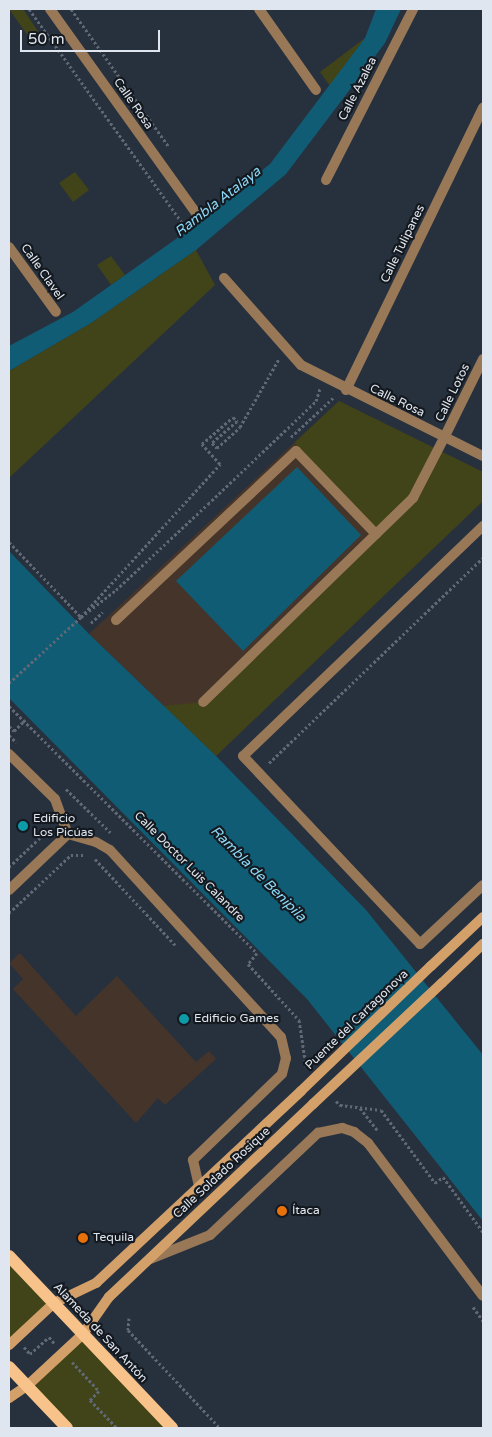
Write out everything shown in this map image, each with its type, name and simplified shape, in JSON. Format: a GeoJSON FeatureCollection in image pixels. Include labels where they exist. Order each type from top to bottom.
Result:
{"type":"FeatureCollection","features":[{"type":"Feature","properties":{"kind":"main road","name":"Puente del Cartagonova"},"geometry":{"type":"LineString","coordinates":[[301,1091],[483,917]]}},
{"type":"Feature","properties":{"kind":"main road","name":"Calle Soldado Rosique"},"geometry":{"type":"LineString","coordinates":[[9,1398],[27,1386],[83,1334],[109,1297],[483,944]]}},
{"type":"Feature","properties":{"kind":"main road","name":"Calle Soldado Rosique"},"geometry":{"type":"LineString","coordinates":[[9,1345],[54,1304],[96,1283],[301,1091]]}},
{"type":"Feature","properties":{"kind":"main road","name":"Alameda de San Antón"},"geometry":{"type":"LineString","coordinates":[[9,1256],[172,1428]]}},
{"type":"Feature","properties":{"kind":"main road"},"geometry":{"type":"LineString","coordinates":[[9,1367],[67,1428]]}},
{"type":"Feature","properties":{"kind":"street","name":"Calle Rosa"},"geometry":{"type":"LineString","coordinates":[[50,9],[194,218]]}},
{"type":"Feature","properties":{"kind":"street"},"geometry":{"type":"LineString","coordinates":[[259,9],[316,90]]}},
{"type":"Feature","properties":{"kind":"street","name":"Calle Azalea"},"geometry":{"type":"LineString","coordinates":[[326,180],[413,9]]}},
{"type":"Feature","properties":{"kind":"street","name":"Calle Tulipanes"},"geometry":{"type":"LineString","coordinates":[[346,390],[483,108]]}},
{"type":"Feature","properties":{"kind":"street","name":"Calle Clavel"},"geometry":{"type":"LineString","coordinates":[[9,246],[56,312]]}},
{"type":"Feature","properties":{"kind":"street","name":"Calle Rosa"},"geometry":{"type":"LineString","coordinates":[[224,278],[301,365],[346,390],[483,456]]}},
{"type":"Feature","properties":{"kind":"street","name":"Calle Lotos"},"geometry":{"type":"LineString","coordinates":[[203,702],[413,498],[483,359]]}},
{"type":"Feature","properties":{"kind":"street"},"geometry":{"type":"LineString","coordinates":[[116,620],[296,451],[376,534]]}},
{"type":"Feature","properties":{"kind":"street"},"geometry":{"type":"LineString","coordinates":[[483,526],[243,756],[420,944],[483,885]]}},
{"type":"Feature","properties":{"kind":"street"},"geometry":{"type":"LineString","coordinates":[[9,754],[55,799],[68,834],[9,890]]}},
{"type":"Feature","properties":{"kind":"street","name":"Calle Soldado Rosique"},"geometry":{"type":"LineString","coordinates":[[68,834],[96,842],[110,850],[276,1029],[286,1050],[282,1074],[193,1160],[198,1187]]}},
{"type":"Feature","properties":{"kind":"street","name":"Calle Soldado Rosique"},"geometry":{"type":"LineString","coordinates":[[149,1259],[210,1234],[323,1130],[349,1130],[368,1143],[483,1296]]}},
{"type":"Feature","properties":{"kind":"path"},"geometry":{"type":"LineString","coordinates":[[29,9],[185,228],[194,218]]}},
{"type":"Feature","properties":{"kind":"path"},"geometry":{"type":"LineString","coordinates":[[81,617],[220,464],[202,444],[233,416],[237,421],[212,443],[217,448],[240,427],[280,358],[286,364]]}},
{"type":"Feature","properties":{"kind":"path"},"geometry":{"type":"LineString","coordinates":[[9,683],[81,617],[116,590],[316,401],[322,384]]}},
{"type":"Feature","properties":{"kind":"path"},"geometry":{"type":"LineString","coordinates":[[9,542],[81,617]]}},
{"type":"Feature","properties":{"kind":"path"},"geometry":{"type":"LineString","coordinates":[[259,773],[483,558]]}},
{"type":"Feature","properties":{"kind":"path","name":"Calle Doctor Luis Calandre"},"geometry":{"type":"LineString","coordinates":[[9,706],[257,953],[248,964],[299,1020],[304,1063]]}},
{"type":"Feature","properties":{"kind":"path"},"geometry":{"type":"LineString","coordinates":[[9,726],[14,731],[25,720]]}},
{"type":"Feature","properties":{"kind":"path"},"geometry":{"type":"LineString","coordinates":[[9,867],[45,833]]}},
{"type":"Feature","properties":{"kind":"path"},"geometry":{"type":"LineString","coordinates":[[9,913],[71,855],[91,855],[178,949]]}},
{"type":"Feature","properties":{"kind":"path"},"geometry":{"type":"LineString","coordinates":[[340,1105],[381,1110],[435,1183],[443,1177],[483,1232]]}},
{"type":"Feature","properties":{"kind":"path"},"geometry":{"type":"LineString","coordinates":[[129,1318],[128,1330],[220,1428]]}},
{"type":"Feature","properties":{"kind":"path"},"geometry":{"type":"LineString","coordinates":[[21,1344],[30,1354],[48,1337],[99,1391],[90,1400],[117,1428]]}},
{"type":"Feature","properties":{"kind":"shaded area"},"geometry":{"type":"Polygon","coordinates":[[[339,401],[483,472],[483,501],[216,756],[89,634],[339,401]]]}},
{"type":"Feature","properties":{"kind":"shaded area"},"geometry":{"type":"Polygon","coordinates":[[[20,953],[76,1016],[117,976],[196,1062],[209,1051],[216,1059],[165,1105],[158,1098],[136,1123],[13,989],[23,979],[9,963],[20,953]]]}},
{"type":"Feature","properties":{"kind":"green space"},"geometry":{"type":"Polygon","coordinates":[[[9,9],[23,9],[42,37],[33,43],[9,9]]]}},
{"type":"Feature","properties":{"kind":"green space"},"geometry":{"type":"Polygon","coordinates":[[[365,38],[330,86],[320,72],[365,38]]]}},
{"type":"Feature","properties":{"kind":"green space"},"geometry":{"type":"Polygon","coordinates":[[[75,172],[89,190],[73,202],[59,183],[75,172]]]}},
{"type":"Feature","properties":{"kind":"green space"},"geometry":{"type":"Polygon","coordinates":[[[196,250],[215,285],[9,478],[9,371],[91,323],[196,250]]]}},
{"type":"Feature","properties":{"kind":"green space"},"geometry":{"type":"Polygon","coordinates":[[[111,256],[125,275],[111,285],[97,265],[111,256]]]}},
{"type":"Feature","properties":{"kind":"green space"},"geometry":{"type":"Polygon","coordinates":[[[339,401],[483,472],[483,501],[216,756],[163,706],[203,702],[376,534],[296,451],[295,442],[339,401]]]}},
{"type":"Feature","properties":{"kind":"green space"},"geometry":{"type":"Polygon","coordinates":[[[9,1256],[54,1303],[9,1345],[9,1256]]]}},
{"type":"Feature","properties":{"kind":"green space"},"geometry":{"type":"Polygon","coordinates":[[[83,1334],[172,1428],[67,1428],[27,1386],[83,1334]]]}},
{"type":"Feature","properties":{"kind":"water"},"geometry":{"type":"Polygon","coordinates":[[[376,9],[401,9],[385,43],[286,174],[196,250],[91,323],[9,371],[9,346],[73,312],[183,234],[270,164],[365,38],[376,9]]]}},
{"type":"Feature","properties":{"kind":"water"},"geometry":{"type":"Polygon","coordinates":[[[297,467],[361,535],[243,651],[176,581],[297,467]]]}},
{"type":"Feature","properties":{"kind":"water","name":"Rambla de Benipila"},"geometry":{"type":"Polygon","coordinates":[[[9,551],[89,634],[216,756],[366,910],[483,1055],[483,1221],[307,999],[9,698],[9,551]]]}},
{"type":"Feature","properties":{"kind":"place","name":"Edificio Los Picúas"},"geometry":{"type":"Point","coordinates":[23,826]}},
{"type":"Feature","properties":{"kind":"place","name":"Edificio Games"},"geometry":{"type":"Point","coordinates":[184,1019]}},
{"type":"Feature","properties":{"kind":"place","name":"Ítaca"},"geometry":{"type":"Point","coordinates":[282,1211]}},
{"type":"Feature","properties":{"kind":"place","name":"Tequila"},"geometry":{"type":"Point","coordinates":[83,1238]}},
{"type":"Feature","properties":{"kind":"water label","name":"Rambla Atalaya"},"geometry":{"type":"Point","coordinates":[218,202]}}]}
